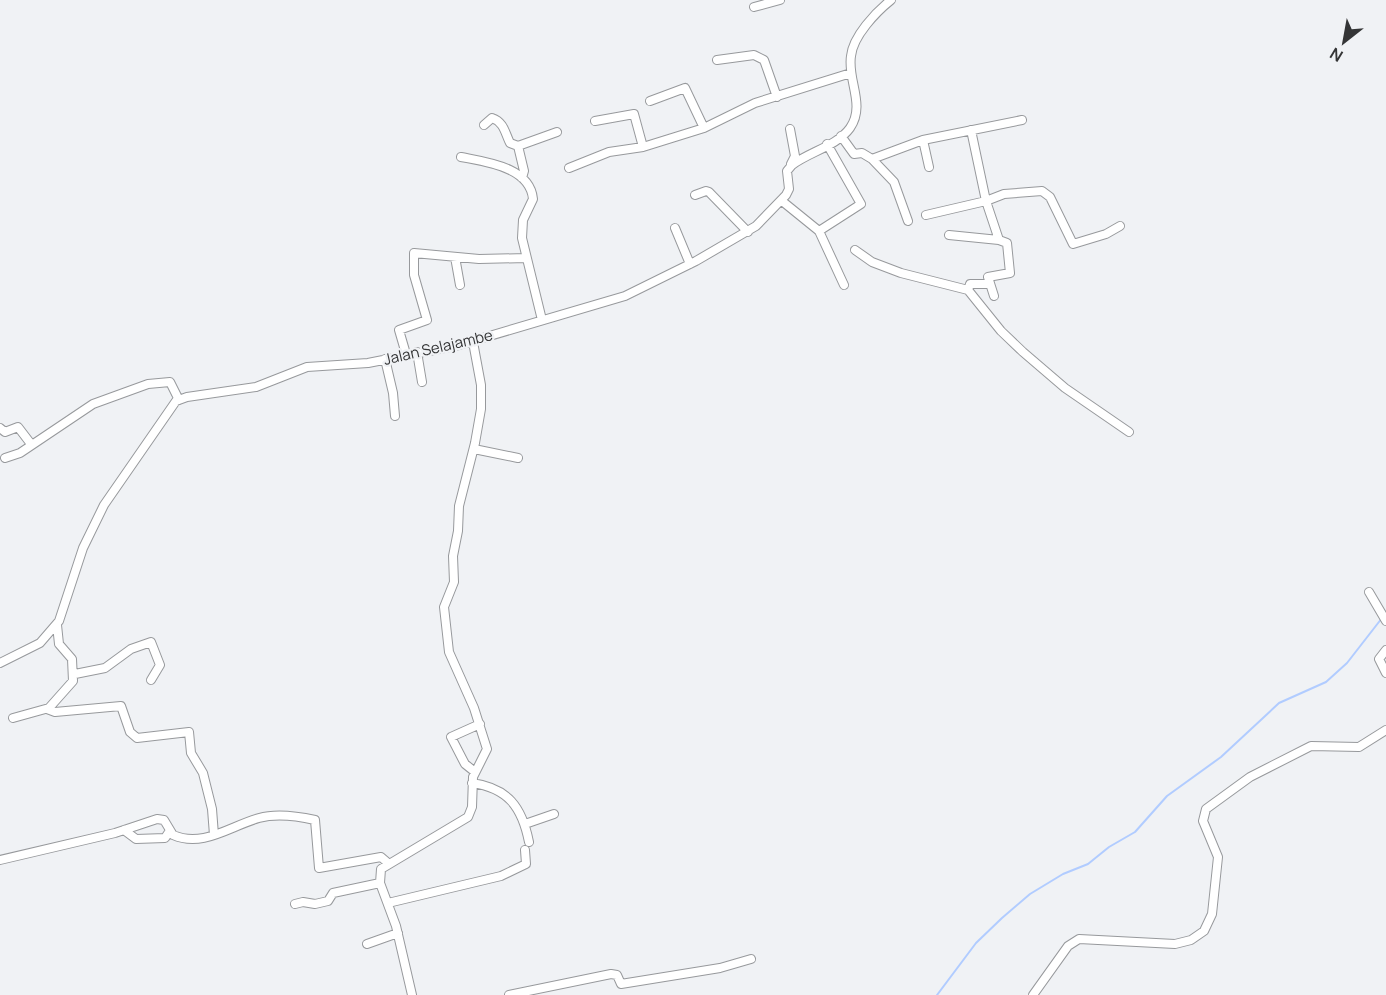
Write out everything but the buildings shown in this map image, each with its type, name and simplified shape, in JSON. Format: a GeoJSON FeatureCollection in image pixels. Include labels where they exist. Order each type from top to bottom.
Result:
{"type":"FeatureCollection","features":[{"type":"Feature","properties":{"kind":"street"},"geometry":{"type":"LineString","coordinates":[[754,7],[780,0]]}},
{"type":"Feature","properties":{"kind":"street"},"geometry":{"type":"LineString","coordinates":[[844,285],[819,231],[782,201],[789,189],[787,171],[792,165],[842,136],[850,128],[856,115],[856,95],[850,56],[876,14],[891,0]]}},
{"type":"Feature","properties":{"kind":"street"},"geometry":{"type":"LineString","coordinates":[[717,60],[754,56],[764,60],[777,97]]}},
{"type":"Feature","properties":{"kind":"street"},"geometry":{"type":"LineString","coordinates":[[569,168],[609,152],[643,147],[704,128],[755,103],[851,73]]}},
{"type":"Feature","properties":{"kind":"street"},"geometry":{"type":"LineString","coordinates":[[650,101],[685,88],[704,128]]}},
{"type":"Feature","properties":{"kind":"street"},"geometry":{"type":"LineString","coordinates":[[595,121],[634,114],[643,147]]}},
{"type":"Feature","properties":{"kind":"street"},"geometry":{"type":"LineString","coordinates":[[484,125],[492,118],[496,119],[504,128],[510,144],[518,146],[557,132]]}},
{"type":"Feature","properties":{"kind":"street"},"geometry":{"type":"LineString","coordinates":[[872,159],[923,140],[1022,120]]}},
{"type":"Feature","properties":{"kind":"street"},"geometry":{"type":"LineString","coordinates":[[790,129],[795,156],[791,161],[792,165]]}},
{"type":"Feature","properties":{"kind":"street"},"geometry":{"type":"LineString","coordinates":[[971,130],[986,201],[999,240]]}},
{"type":"Feature","properties":{"kind":"street"},"geometry":{"type":"LineString","coordinates":[[842,136],[854,154],[862,153],[872,159],[894,182],[908,221]]}},
{"type":"Feature","properties":{"kind":"street"},"geometry":{"type":"LineString","coordinates":[[923,140],[929,167]]}},
{"type":"Feature","properties":{"kind":"street"},"geometry":{"type":"LineString","coordinates":[[819,231],[858,209],[861,204],[827,144]]}},
{"type":"Feature","properties":{"kind":"street"},"geometry":{"type":"LineString","coordinates":[[518,146],[524,171],[522,178]]}},
{"type":"Feature","properties":{"kind":"street"},"geometry":{"type":"LineString","coordinates":[[461,157],[495,164],[522,178],[533,196],[521,228],[526,258],[542,320]]}},
{"type":"Feature","properties":{"kind":"street"},"geometry":{"type":"LineString","coordinates":[[695,195],[706,190],[709,192],[748,232]]}},
{"type":"Feature","properties":{"kind":"street"},"geometry":{"type":"LineString","coordinates":[[926,215],[986,201],[1004,194],[1045,192],[1075,244],[1107,234],[1120,226]]}},
{"type":"Feature","properties":{"kind":"street","name":"Jalan Selajambe"},"geometry":{"type":"LineString","coordinates":[[179,400],[256,387],[307,367],[385,359],[473,342],[625,296],[748,232],[782,201]]}},
{"type":"Feature","properties":{"kind":"street"},"geometry":{"type":"LineString","coordinates":[[675,228],[690,264]]}},
{"type":"Feature","properties":{"kind":"street"},"geometry":{"type":"LineString","coordinates":[[950,235],[999,240],[1007,244],[1011,272],[989,276],[988,284],[994,296]]}},
{"type":"Feature","properties":{"kind":"street"},"geometry":{"type":"LineString","coordinates":[[855,250],[872,262],[908,276],[968,290],[1001,331],[1023,352],[1065,388],[1129,432]]}},
{"type":"Feature","properties":{"kind":"street"},"geometry":{"type":"LineString","coordinates":[[406,354],[399,330],[427,320],[414,275],[414,253],[454,257],[526,258]]}},
{"type":"Feature","properties":{"kind":"street"},"geometry":{"type":"LineString","coordinates":[[454,257],[460,285]]}},
{"type":"Feature","properties":{"kind":"street"},"geometry":{"type":"LineString","coordinates":[[968,290],[971,284],[988,284]]}},
{"type":"Feature","properties":{"kind":"street"},"geometry":{"type":"LineString","coordinates":[[412,995],[398,933],[380,882],[381,869],[388,863],[415,851],[468,817],[472,807],[472,783],[475,772],[487,749],[480,724],[449,652],[444,607],[454,582],[453,556],[458,531],[459,506],[479,425],[481,385],[473,342]]}},
{"type":"Feature","properties":{"kind":"street"},"geometry":{"type":"LineString","coordinates":[[417,352],[422,382]]}},
{"type":"Feature","properties":{"kind":"street"},"geometry":{"type":"LineString","coordinates":[[385,359],[393,393],[395,416]]}},
{"type":"Feature","properties":{"kind":"street"},"geometry":{"type":"LineString","coordinates":[[0,663],[40,643],[57,625],[65,610],[83,548],[104,505],[165,415],[179,400],[171,382],[148,384],[88,406],[20,453],[5,458]]}},
{"type":"Feature","properties":{"kind":"street"},"geometry":{"type":"LineString","coordinates":[[0,428],[5,432],[18,427],[31,444]]}},
{"type":"Feature","properties":{"kind":"street"},"geometry":{"type":"LineString","coordinates":[[474,449],[518,458]]}},
{"type":"Feature","properties":{"kind":"street"},"geometry":{"type":"LineString","coordinates":[[1369,592],[1386,621]]}},
{"type":"Feature","properties":{"kind":"street"},"geometry":{"type":"LineString","coordinates":[[13,717],[47,709],[70,686],[75,674],[72,657],[59,644],[57,625]]}},
{"type":"Feature","properties":{"kind":"street"},"geometry":{"type":"LineString","coordinates":[[75,674],[105,668],[131,649],[151,642],[160,665],[151,680]]}},
{"type":"Feature","properties":{"kind":"street"},"geometry":{"type":"LineString","coordinates":[[1386,650],[1379,659],[1386,673]]}},
{"type":"Feature","properties":{"kind":"street"},"geometry":{"type":"LineString","coordinates":[[47,709],[55,712],[121,706],[130,732],[136,738],[189,732],[191,753],[203,773],[212,809],[214,835]]}},
{"type":"Feature","properties":{"kind":"street"},"geometry":{"type":"LineString","coordinates":[[475,772],[465,764],[451,737],[480,724]]}},
{"type":"Feature","properties":{"kind":"street"},"geometry":{"type":"LineString","coordinates":[[1033,995],[1068,946],[1079,939],[1164,944],[1195,938],[1209,923],[1218,862],[1216,847],[1203,821],[1204,811],[1250,777],[1311,746],[1359,747],[1386,730]]}},
{"type":"Feature","properties":{"kind":"street"},"geometry":{"type":"LineString","coordinates":[[472,783],[501,790],[514,804],[525,824],[530,842]]}},
{"type":"Feature","properties":{"kind":"street"},"geometry":{"type":"LineString","coordinates":[[525,824],[554,814]]}},
{"type":"Feature","properties":{"kind":"street"},"geometry":{"type":"LineString","coordinates":[[0,860],[162,819],[169,832],[191,841],[259,818],[279,815],[312,819],[316,822],[319,868],[381,857],[388,863]]}},
{"type":"Feature","properties":{"kind":"street"},"geometry":{"type":"LineString","coordinates":[[124,830],[136,839],[165,838],[169,832]]}},
{"type":"Feature","properties":{"kind":"street"},"geometry":{"type":"LineString","coordinates":[[388,903],[501,876],[526,864],[525,850]]}},
{"type":"Feature","properties":{"kind":"street"},"geometry":{"type":"LineString","coordinates":[[295,904],[303,902],[315,904],[328,901],[333,893],[380,882]]}},
{"type":"Feature","properties":{"kind":"street"},"geometry":{"type":"LineString","coordinates":[[367,944],[398,933]]}},
{"type":"Feature","properties":{"kind":"street"},"geometry":{"type":"LineString","coordinates":[[509,995],[612,974],[617,975],[621,984],[650,981],[720,968],[751,959]]}},
{"type":"Feature","properties":{"kind":"waterway"},"geometry":{"type":"LineString","coordinates":[[937,995],[976,943],[1030,894],[1063,874],[1088,864],[1109,847],[1135,832],[1167,796],[1221,757],[1279,703],[1326,682],[1347,663],[1382,618]]}}]}
